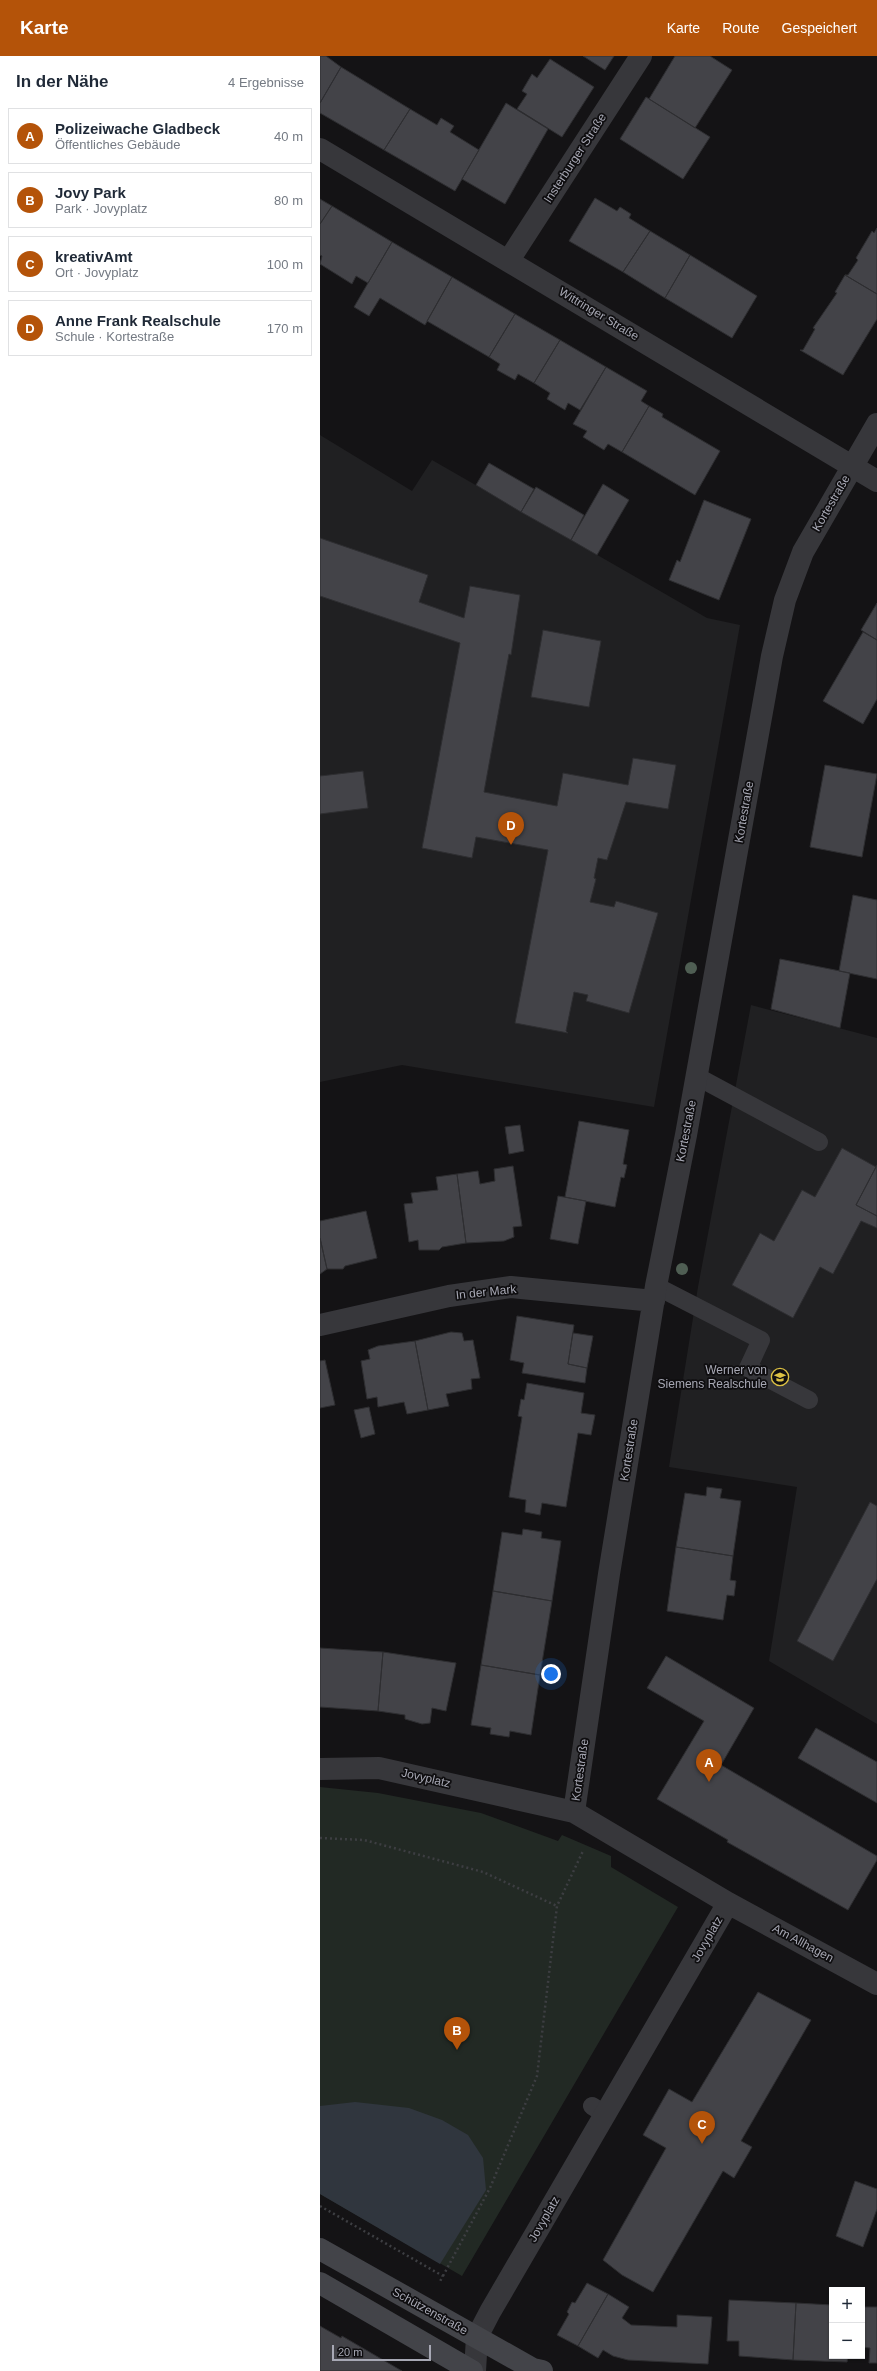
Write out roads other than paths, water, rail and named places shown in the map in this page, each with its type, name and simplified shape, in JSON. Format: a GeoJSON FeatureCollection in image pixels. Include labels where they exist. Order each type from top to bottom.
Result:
{"type":"FeatureCollection","features":[{"type":"Feature","properties":{"kind":"main road","name":"Schützenstraße"},"geometry":{"type":"LineString","coordinates":[[320,2249],[475,2359]]}},
{"type":"Feature","properties":{"kind":"main road","name":"Schützenstraße"},"geometry":{"type":"LineString","coordinates":[[320,2283],[475,2359],[542,2371]]}},
{"type":"Feature","properties":{"kind":"street","name":"Insterburger Straße"},"geometry":{"type":"LineString","coordinates":[[509,260],[641,56]]}},
{"type":"Feature","properties":{"kind":"street","name":"Wittringer Straße"},"geometry":{"type":"LineString","coordinates":[[320,148],[877,481]]}},
{"type":"Feature","properties":{"kind":"street","name":"Kortestraße"},"geometry":{"type":"LineString","coordinates":[[574,1812],[609,1574],[655,1293],[772,656],[785,600],[803,552],[877,424]]}},
{"type":"Feature","properties":{"kind":"street","name":"In der Mark"},"geometry":{"type":"LineString","coordinates":[[320,1325],[449,1296],[511,1287],[655,1293]]}},
{"type":"Feature","properties":{"kind":"street","name":"Jovyplatz"},"geometry":{"type":"LineString","coordinates":[[320,1769],[379,1768],[574,1812],[728,1903],[598,2110],[475,2359]]}},
{"type":"Feature","properties":{"kind":"street","name":"Am Allhagen"},"geometry":{"type":"LineString","coordinates":[[728,1903],[877,1984]]}},
{"type":"Feature","properties":{"kind":"lane"},"geometry":{"type":"LineString","coordinates":[[696,1076],[819,1142]]}},
{"type":"Feature","properties":{"kind":"lane"},"geometry":{"type":"LineString","coordinates":[[655,1293],[761,1340],[748,1368],[809,1400]]}},
{"type":"Feature","properties":{"kind":"place","name":"Anne Frank Realschule"},"geometry":{"type":"Point","coordinates":[511,845]}},
{"type":"Feature","properties":{"kind":"place","name":"Werner von Siemens Realschule"},"geometry":{"type":"Point","coordinates":[780,1377]}},
{"type":"Feature","properties":{"kind":"place","name":"Polizeiwache Gladbeck"},"geometry":{"type":"Point","coordinates":[709,1782]}},
{"type":"Feature","properties":{"kind":"place","name":"Jovy Park"},"geometry":{"type":"Point","coordinates":[457,2050]}},
{"type":"Feature","properties":{"kind":"place","name":"kreativAmt"},"geometry":{"type":"Point","coordinates":[702,2144]}}]}
